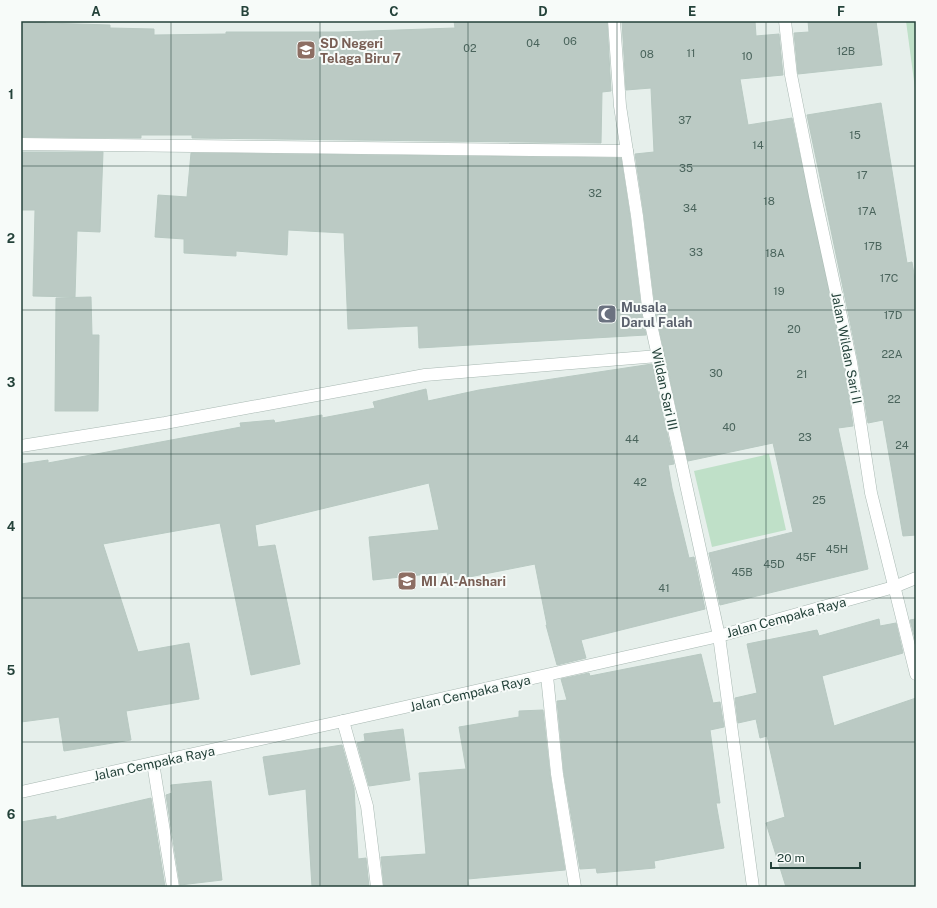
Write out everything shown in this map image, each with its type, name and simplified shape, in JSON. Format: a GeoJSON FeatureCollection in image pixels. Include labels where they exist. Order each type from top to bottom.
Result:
{"type":"FeatureCollection","features":[{"type":"Feature","properties":{"kind":"street","name":"Wildan Sari III"},"geometry":{"type":"LineString","coordinates":[[614,21],[620,106],[649,314],[719,636],[753,887]]}},
{"type":"Feature","properties":{"kind":"street","name":"Jalan Wildan Sari II"},"geometry":{"type":"LineString","coordinates":[[785,21],[791,75],[815,196],[851,362],[871,493],[916,674]]}},
{"type":"Feature","properties":{"kind":"street"},"geometry":{"type":"LineString","coordinates":[[21,144],[627,151]]}},
{"type":"Feature","properties":{"kind":"street"},"geometry":{"type":"LineString","coordinates":[[21,446],[165,423],[425,375],[658,356]]}},
{"type":"Feature","properties":{"kind":"street","name":"Jalan Cempaka Raya"},"geometry":{"type":"LineString","coordinates":[[21,792],[546,676],[719,636],[894,588],[916,578]]}},
{"type":"Feature","properties":{"kind":"street"},"geometry":{"type":"LineString","coordinates":[[546,676],[557,774],[575,887]]}},
{"type":"Feature","properties":{"kind":"street"},"geometry":{"type":"LineString","coordinates":[[343,721],[367,806],[377,887]]}},
{"type":"Feature","properties":{"kind":"street"},"geometry":{"type":"LineString","coordinates":[[153,763],[173,887]]}},
{"type":"Feature","properties":{"kind":"green space"},"geometry":{"type":"Polygon","coordinates":[[[906,21],[916,21],[916,96],[906,21]]]}},
{"type":"Feature","properties":{"kind":"green space"},"geometry":{"type":"Polygon","coordinates":[[[769,454],[786,530],[712,547],[694,471],[769,454]]]}},
{"type":"Feature","properties":{"kind":"building"},"geometry":{"type":"Polygon","coordinates":[[[21,21],[110,25],[110,28],[154,29],[154,35],[226,34],[226,32],[340,32],[455,28],[454,21],[607,21],[611,91],[602,92],[601,143],[192,138],[192,135],[141,135],[141,138],[21,137],[21,21]]]}},
{"type":"Feature","properties":{"kind":"building"},"geometry":{"type":"Polygon","coordinates":[[[622,21],[755,21],[756,36],[779,34],[783,75],[740,79],[748,125],[792,118],[844,363],[853,426],[838,428],[868,569],[720,605],[709,553],[793,532],[773,443],[688,461],[656,314],[635,154],[654,152],[651,88],[626,90],[622,21]]]}},
{"type":"Feature","properties":{"kind":"building"},"geometry":{"type":"Polygon","coordinates":[[[808,21],[876,21],[882,65],[798,74],[794,33],[809,32],[808,21]]]}},
{"type":"Feature","properties":{"kind":"building"},"geometry":{"type":"Polygon","coordinates":[[[881,103],[907,263],[912,262],[916,286],[916,535],[903,536],[883,420],[868,423],[858,360],[807,115],[881,103]]]}},
{"type":"Feature","properties":{"kind":"building"},"geometry":{"type":"Polygon","coordinates":[[[21,152],[103,152],[100,232],[77,231],[75,297],[33,296],[35,210],[21,210],[21,152]]]}},
{"type":"Feature","properties":{"kind":"building"},"geometry":{"type":"Polygon","coordinates":[[[191,153],[621,158],[642,316],[646,335],[419,348],[418,326],[348,329],[344,233],[288,230],[287,255],[236,251],[236,256],[184,253],[184,239],[155,237],[158,195],[187,197],[191,153]]]}},
{"type":"Feature","properties":{"kind":"building"},"geometry":{"type":"Polygon","coordinates":[[[91,297],[92,335],[99,335],[98,411],[55,411],[56,298],[91,297]]]}},
{"type":"Feature","properties":{"kind":"building"},"geometry":{"type":"Polygon","coordinates":[[[652,364],[674,464],[668,465],[672,488],[689,558],[694,557],[705,609],[581,640],[586,658],[557,665],[546,625],[535,564],[449,581],[447,572],[373,580],[369,537],[439,530],[429,483],[255,525],[258,547],[275,545],[300,664],[251,675],[220,523],[103,544],[138,652],[189,643],[199,699],[126,711],[131,740],[64,751],[59,717],[21,722],[21,464],[48,460],[48,463],[241,427],[240,423],[274,420],[275,423],[322,415],[322,418],[375,408],[373,402],[426,389],[428,401],[479,390],[652,364]]]}},
{"type":"Feature","properties":{"kind":"building"},"geometry":{"type":"Polygon","coordinates":[[[879,619],[880,626],[896,623],[903,653],[822,676],[834,726],[916,698],[916,887],[786,887],[766,823],[785,817],[767,736],[760,738],[756,719],[738,723],[735,698],[757,693],[747,644],[817,630],[819,636],[879,619]]]}},
{"type":"Feature","properties":{"kind":"building"},"geometry":{"type":"Polygon","coordinates":[[[916,619],[916,643],[910,620],[916,619]]]}},
{"type":"Feature","properties":{"kind":"building"},"geometry":{"type":"Polygon","coordinates":[[[701,654],[713,703],[720,702],[724,727],[710,730],[720,803],[716,803],[724,848],[654,861],[655,868],[597,873],[596,868],[580,869],[564,773],[557,701],[567,700],[561,679],[589,673],[590,676],[701,654]]]}},
{"type":"Feature","properties":{"kind":"building"},"geometry":{"type":"Polygon","coordinates":[[[543,710],[550,775],[565,870],[468,879],[469,887],[384,887],[381,857],[426,854],[419,773],[466,769],[459,727],[519,717],[519,711],[543,710]]]}},
{"type":"Feature","properties":{"kind":"building"},"geometry":{"type":"Polygon","coordinates":[[[403,729],[410,780],[369,786],[357,743],[365,741],[364,734],[403,729]]]}},
{"type":"Feature","properties":{"kind":"building"},"geometry":{"type":"Polygon","coordinates":[[[342,745],[354,788],[358,859],[366,858],[369,887],[312,887],[306,789],[269,795],[263,757],[342,745]]]}},
{"type":"Feature","properties":{"kind":"building"},"geometry":{"type":"Polygon","coordinates":[[[211,781],[222,880],[180,885],[166,795],[172,793],[171,785],[211,781]]]}},
{"type":"Feature","properties":{"kind":"building"},"geometry":{"type":"Polygon","coordinates":[[[151,798],[165,887],[21,887],[21,822],[56,816],[56,820],[151,798]]]}},
{"type":"Feature","properties":{"kind":"place","name":"SD Negeri Telaga Biru 7"},"geometry":{"type":"Point","coordinates":[306,50]}},
{"type":"Feature","properties":{"kind":"place","name":"Musala Darul Falah"},"geometry":{"type":"Point","coordinates":[607,314]}},
{"type":"Feature","properties":{"kind":"place","name":"MI Al-Anshari"},"geometry":{"type":"Point","coordinates":[407,581]}}]}
